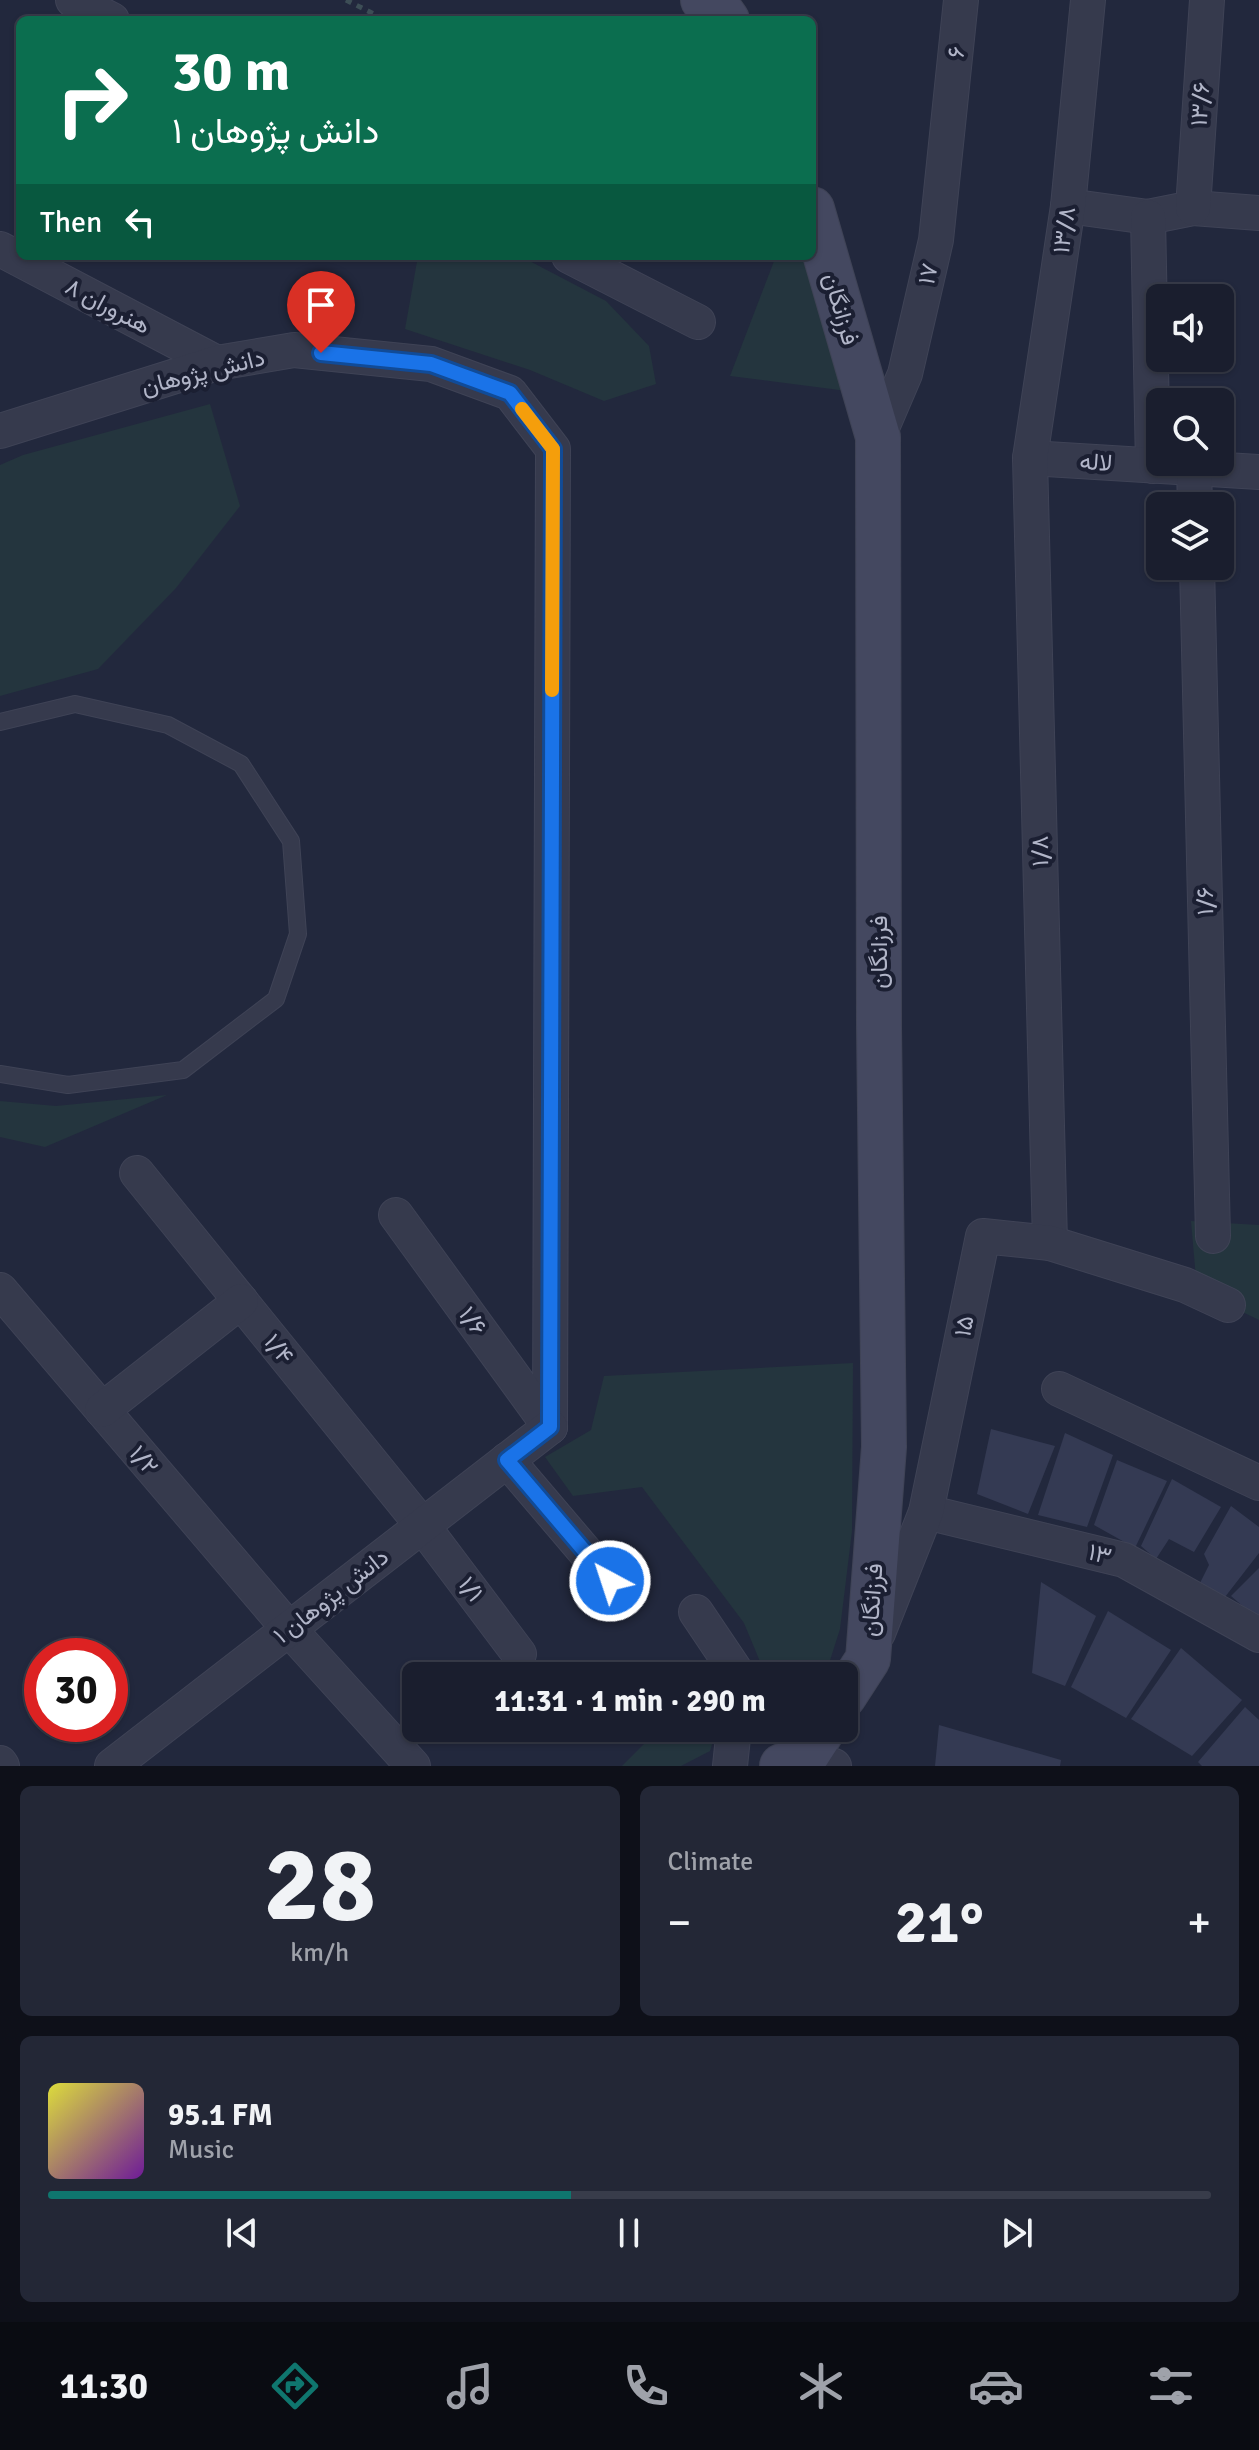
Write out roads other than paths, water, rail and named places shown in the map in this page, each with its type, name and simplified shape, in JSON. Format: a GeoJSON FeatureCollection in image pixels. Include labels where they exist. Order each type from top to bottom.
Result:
{"type":"FeatureCollection","features":[{"type":"Feature","properties":{"kind":"street"},"geometry":{"type":"LineString","coordinates":[[73,0],[104,16]]}},
{"type":"Feature","properties":{"kind":"street"},"geometry":{"type":"LineString","coordinates":[[703,0],[724,16]]}},
{"type":"Feature","properties":{"kind":"street","name":"۶"},"geometry":{"type":"LineString","coordinates":[[951,103],[961,0]]}},
{"type":"Feature","properties":{"kind":"street","name":"۱۳/۸"},"geometry":{"type":"LineString","coordinates":[[1030,458],[1068,206],[1088,0]]}},
{"type":"Feature","properties":{"kind":"street","name":"۱۳/۶"},"geometry":{"type":"LineString","coordinates":[[1193,208],[1207,0]]}},
{"type":"Feature","properties":{"kind":"street","name":"۱۷"},"geometry":{"type":"LineString","coordinates":[[878,437],[905,374],[936,240],[951,103]]}},
{"type":"Feature","properties":{"kind":"street"},"geometry":{"type":"LineString","coordinates":[[1068,206],[1148,217],[1193,208],[1259,213]]}},
{"type":"Feature","properties":{"kind":"street"},"geometry":{"type":"LineString","coordinates":[[1148,217],[1151,388]]}},
{"type":"Feature","properties":{"kind":"street","name":"فرزانگان"},"geometry":{"type":"LineString","coordinates":[[816,223],[878,437],[879,1026],[884,1447],[868,1659],[858,1674]]}},
{"type":"Feature","properties":{"kind":"street","name":"هنروران ۸"},"geometry":{"type":"LineString","coordinates":[[21,260],[217,363]]}},
{"type":"Feature","properties":{"kind":"street"},"geometry":{"type":"LineString","coordinates":[[577,260],[698,322]]}},
{"type":"Feature","properties":{"kind":"street","name":"دانش پژوهان"},"geometry":{"type":"LineString","coordinates":[[0,431],[217,363],[294,350],[431,364],[510,393],[553,449],[550,1427]]}},
{"type":"Feature","properties":{"kind":"street","name":"لاله"},"geometry":{"type":"LineString","coordinates":[[1030,458],[1146,466]]}},
{"type":"Feature","properties":{"kind":"street","name":"۱/۸"},"geometry":{"type":"LineString","coordinates":[[1030,458],[1050,1243]]}},
{"type":"Feature","properties":{"kind":"street","name":"لاله"},"geometry":{"type":"LineString","coordinates":[[1234,470],[1259,472]]}},
{"type":"Feature","properties":{"kind":"street","name":"۱/۶"},"geometry":{"type":"LineString","coordinates":[[1197,580],[1213,1236]]}},
{"type":"Feature","properties":{"kind":"street","name":"۱/۴"},"geometry":{"type":"LineString","coordinates":[[137,1173],[422,1525]]}},
{"type":"Feature","properties":{"kind":"street","name":"۱/۶"},"geometry":{"type":"LineString","coordinates":[[396,1215],[550,1427]]}},
{"type":"Feature","properties":{"kind":"street","name":"۱۵"},"geometry":{"type":"LineString","coordinates":[[868,1659],[926,1512],[983,1236],[1050,1243],[1185,1285],[1228,1305]]}},
{"type":"Feature","properties":{"kind":"street","name":"۱/۲"},"geometry":{"type":"LineString","coordinates":[[0,1290],[289,1629],[413,1766]]}},
{"type":"Feature","properties":{"kind":"street"},"geometry":{"type":"LineString","coordinates":[[102,1410],[241,1301]]}},
{"type":"Feature","properties":{"kind":"street"},"geometry":{"type":"LineString","coordinates":[[1059,1389],[1259,1483]]}},
{"type":"Feature","properties":{"kind":"street","name":"دانش پژوهان ۱"},"geometry":{"type":"LineString","coordinates":[[112,1766],[550,1427]]}},
{"type":"Feature","properties":{"kind":"street"},"geometry":{"type":"LineString","coordinates":[[507,1460],[610,1581]]}},
{"type":"Feature","properties":{"kind":"street","name":"۱۳"},"geometry":{"type":"LineString","coordinates":[[926,1512],[1124,1560],[1259,1635]]}},
{"type":"Feature","properties":{"kind":"street","name":"۱/۱"},"geometry":{"type":"LineString","coordinates":[[422,1525],[519,1654]]}},
{"type":"Feature","properties":{"kind":"street"},"geometry":{"type":"LineString","coordinates":[[696,1612],[730,1662]]}},
{"type":"Feature","properties":{"kind":"street"},"geometry":{"type":"LineString","coordinates":[[730,1766],[733,1742]]}},
{"type":"Feature","properties":{"kind":"lane"},"geometry":{"type":"LineString","coordinates":[[0,722],[75,704],[168,725],[241,764],[291,841],[298,934],[276,999],[183,1070],[68,1085],[0,1074]]}}]}
